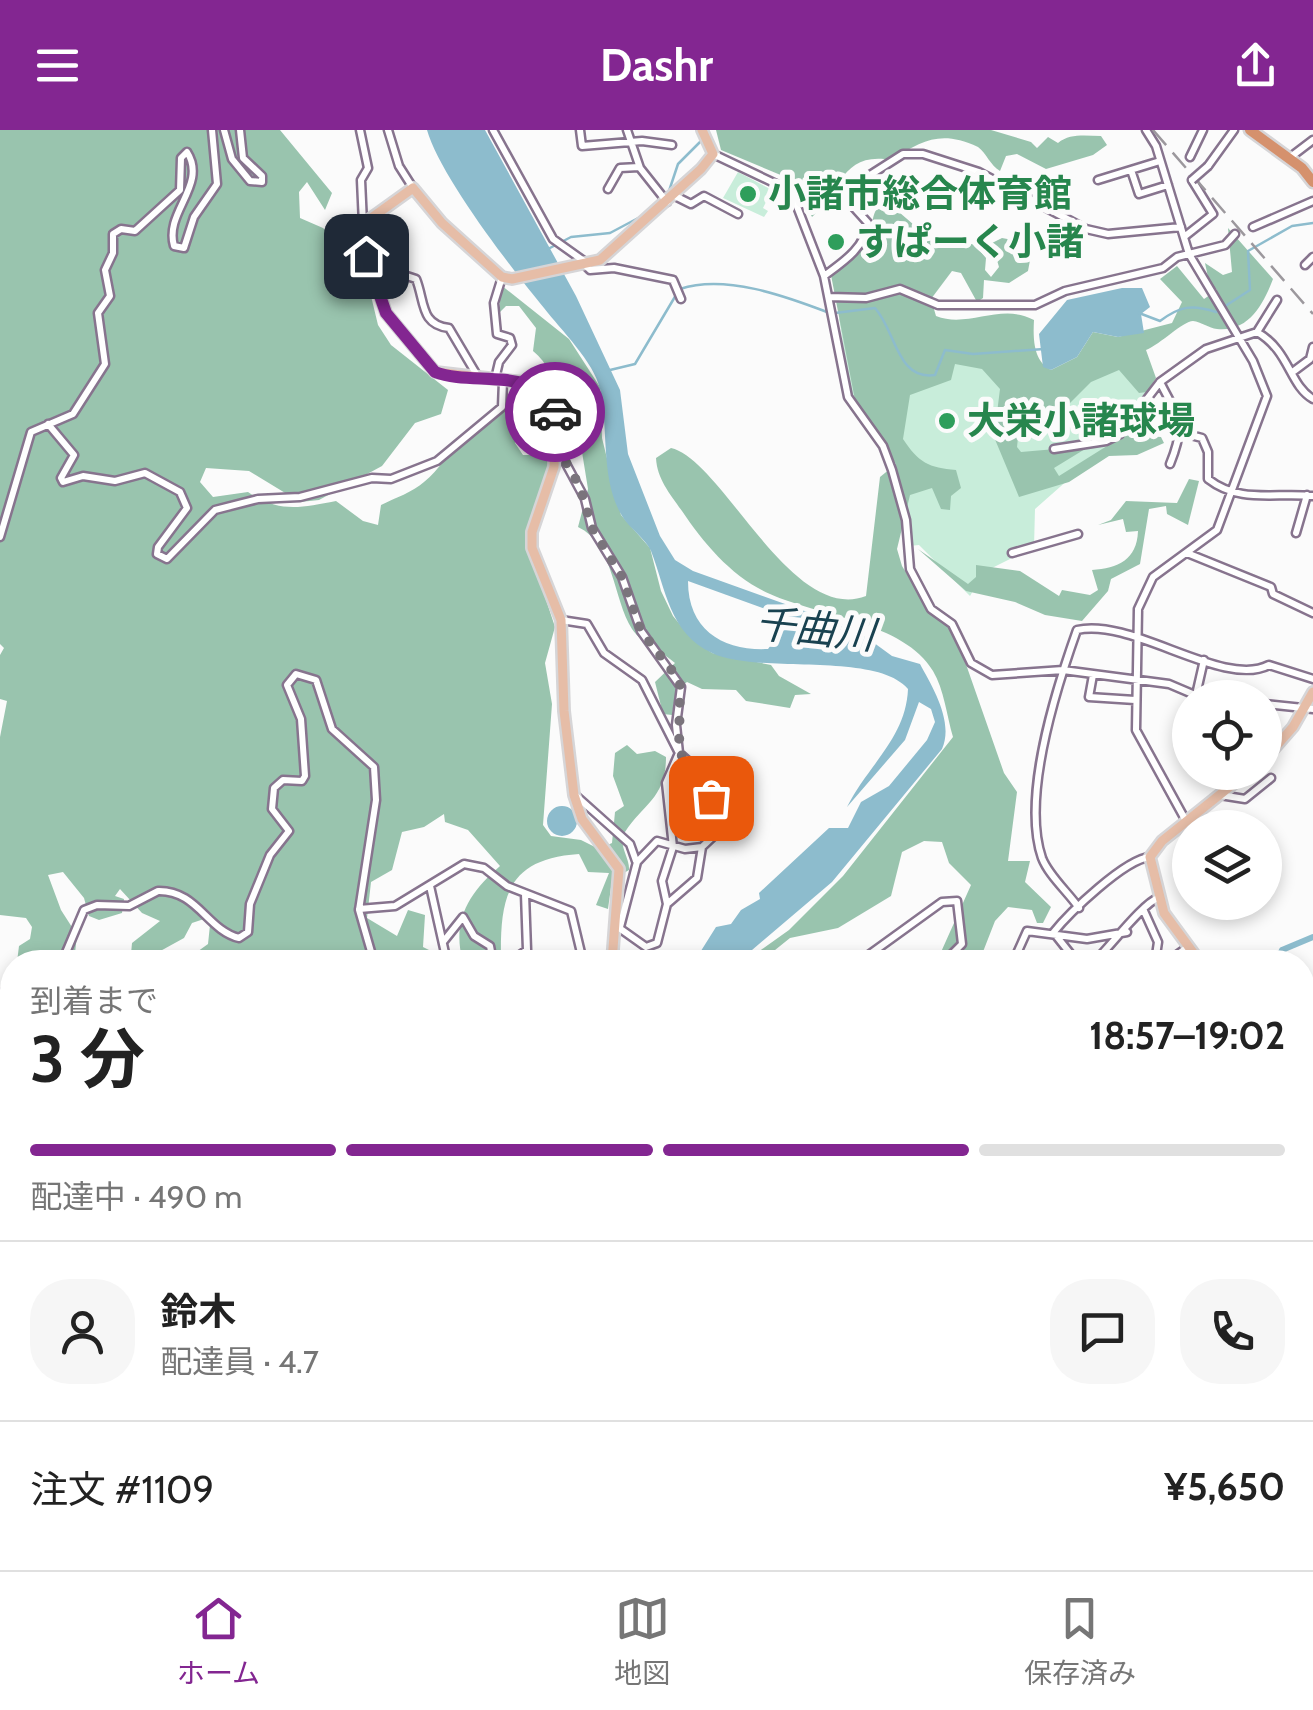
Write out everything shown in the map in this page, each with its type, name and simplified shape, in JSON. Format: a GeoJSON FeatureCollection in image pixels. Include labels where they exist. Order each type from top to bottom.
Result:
{"type":"FeatureCollection","features":[{"type":"Feature","properties":{"kind":"highway"},"geometry":{"type":"LineString","coordinates":[[1250,130],[1313,182]]}},
{"type":"Feature","properties":{"kind":"main road"},"geometry":{"type":"LineString","coordinates":[[614,950],[616,860],[582,819],[574,794],[564,710],[561,620],[538,568],[532,540],[556,445],[556,412],[545,393],[522,382],[435,372],[386,313],[360,234],[363,224],[413,188],[442,223],[507,278],[585,265],[600,260],[672,199],[712,154],[702,130]]}},
{"type":"Feature","properties":{"kind":"main road"},"geometry":{"type":"LineString","coordinates":[[1282,739],[1309,708],[1313,692]]}},
{"type":"Feature","properties":{"kind":"main road"},"geometry":{"type":"LineString","coordinates":[[1200,810],[1226,790]]}},
{"type":"Feature","properties":{"kind":"main road"},"geometry":{"type":"LineString","coordinates":[[1172,835],[1150,857],[1158,898],[1191,950]]}},
{"type":"Feature","properties":{"kind":"street"},"geometry":{"type":"LineString","coordinates":[[0,537],[8,497],[20,483],[33,431],[78,409],[83,392],[98,380],[105,364],[98,313],[110,296],[106,270],[113,253],[113,234],[121,229],[135,231],[180,190],[181,158],[187,152],[192,186],[172,227],[174,246],[184,248],[194,217],[217,184],[212,130]]}},
{"type":"Feature","properties":{"kind":"street"},"geometry":{"type":"LineString","coordinates":[[224,130],[232,159],[250,180],[262,182],[262,176],[241,152],[240,130]]}},
{"type":"Feature","properties":{"kind":"street"},"geometry":{"type":"LineString","coordinates":[[360,130],[368,168],[361,180],[363,224]]}},
{"type":"Feature","properties":{"kind":"street"},"geometry":{"type":"LineString","coordinates":[[388,130],[399,166],[413,188]]}},
{"type":"Feature","properties":{"kind":"street"},"geometry":{"type":"LineString","coordinates":[[494,130],[553,239],[590,270],[614,268],[668,279],[680,293]]}},
{"type":"Feature","properties":{"kind":"street"},"geometry":{"type":"LineString","coordinates":[[580,130],[582,146],[672,146]]}},
{"type":"Feature","properties":{"kind":"street"},"geometry":{"type":"LineString","coordinates":[[627,130],[640,166],[672,199],[691,204],[704,196],[738,214]]}},
{"type":"Feature","properties":{"kind":"street"},"geometry":{"type":"LineString","coordinates":[[655,130],[658,144]]}},
{"type":"Feature","properties":{"kind":"street"},"geometry":{"type":"LineString","coordinates":[[1146,130],[1160,161],[1189,254],[1240,341],[1266,396],[1217,530],[1147,584],[1138,609],[1138,737],[1180,810]]}},
{"type":"Feature","properties":{"kind":"street"},"geometry":{"type":"LineString","coordinates":[[1190,156],[1203,130]]}},
{"type":"Feature","properties":{"kind":"street"},"geometry":{"type":"LineString","coordinates":[[1184,237],[1211,218],[1213,211],[1192,182],[1234,130]]}},
{"type":"Feature","properties":{"kind":"street"},"geometry":{"type":"LineString","coordinates":[[1288,159],[1313,140]]}},
{"type":"Feature","properties":{"kind":"street"},"geometry":{"type":"LineString","coordinates":[[712,154],[791,191],[824,276],[848,398],[883,446],[904,512],[908,563],[925,599],[952,624],[971,663],[984,674],[1063,670],[1172,686]]}},
{"type":"Feature","properties":{"kind":"street"},"geometry":{"type":"LineString","coordinates":[[824,276],[848,259],[864,239],[868,223],[850,203],[851,191],[880,166],[903,154],[933,156],[979,172],[1100,233],[1180,227]]}},
{"type":"Feature","properties":{"kind":"street"},"geometry":{"type":"LineString","coordinates":[[1098,180],[1160,161]]}},
{"type":"Feature","properties":{"kind":"street"},"geometry":{"type":"LineString","coordinates":[[608,189],[620,168],[640,166]]}},
{"type":"Feature","properties":{"kind":"street"},"geometry":{"type":"LineString","coordinates":[[1132,170],[1139,194],[1168,185]]}},
{"type":"Feature","properties":{"kind":"street"},"geometry":{"type":"LineString","coordinates":[[1253,227],[1313,201]]}},
{"type":"Feature","properties":{"kind":"street"},"geometry":{"type":"LineString","coordinates":[[829,296],[866,298],[900,289],[938,304],[1035,305],[1065,291],[1164,268],[1189,254],[1221,247],[1235,234]]}},
{"type":"Feature","properties":{"kind":"street"},"geometry":{"type":"LineString","coordinates":[[1306,265],[1313,257]]}},
{"type":"Feature","properties":{"kind":"street"},"geometry":{"type":"LineString","coordinates":[[368,264],[416,279],[428,320],[449,328],[478,378]]}},
{"type":"Feature","properties":{"kind":"street"},"geometry":{"type":"LineString","coordinates":[[48,424],[74,455],[61,478],[63,482],[83,476],[115,481],[145,474],[180,492],[187,508],[158,547],[158,554],[168,559],[215,510],[258,499],[300,496],[372,478],[391,480],[437,460],[502,407],[499,362],[512,345],[510,338],[497,334],[494,303],[507,278]]}},
{"type":"Feature","properties":{"kind":"street"},"geometry":{"type":"LineString","coordinates":[[1054,449],[1106,441],[1120,434],[1160,382],[1206,349],[1240,341],[1257,332],[1277,300]]}},
{"type":"Feature","properties":{"kind":"street"},"geometry":{"type":"LineString","coordinates":[[1257,332],[1273,341],[1294,370],[1298,385],[1313,398]]}},
{"type":"Feature","properties":{"kind":"street"},"geometry":{"type":"LineString","coordinates":[[1294,370],[1310,359],[1313,348]]}},
{"type":"Feature","properties":{"kind":"street"},"geometry":{"type":"LineString","coordinates":[[1160,382],[1179,412],[1179,432],[1170,464]]}},
{"type":"Feature","properties":{"kind":"street"},"geometry":{"type":"LineString","coordinates":[[1179,432],[1202,438],[1208,452],[1208,478],[1234,492],[1251,497],[1310,496],[1296,533]]}},
{"type":"Feature","properties":{"kind":"street"},"geometry":{"type":"LineString","coordinates":[[556,445],[580,487],[592,528],[622,577],[641,631],[680,681],[679,753],[666,783],[673,846],[662,881],[667,904],[654,946],[646,947],[617,926],[636,862],[658,841],[673,846],[702,846]]}},
{"type":"Feature","properties":{"kind":"street"},"geometry":{"type":"LineString","coordinates":[[1012,553],[1078,534]]}},
{"type":"Feature","properties":{"kind":"street"},"geometry":{"type":"LineString","coordinates":[[1187,553],[1271,587],[1273,594],[1313,613]]}},
{"type":"Feature","properties":{"kind":"street"},"geometry":{"type":"LineString","coordinates":[[561,620],[587,624],[604,653],[639,677],[679,753],[704,775],[700,794],[711,798],[711,818],[720,829]]}},
{"type":"Feature","properties":{"kind":"street"},"geometry":{"type":"LineString","coordinates":[[1079,908],[1042,858],[1035,798],[1063,670],[1077,630],[1137,639],[1239,669],[1259,670],[1269,665],[1313,679]]}},
{"type":"Feature","properties":{"kind":"street"},"geometry":{"type":"LineString","coordinates":[[1201,680],[1204,660]]}},
{"type":"Feature","properties":{"kind":"street"},"geometry":{"type":"LineString","coordinates":[[67,950],[84,910],[97,905],[129,906],[158,891],[193,902],[229,936],[239,938],[248,932],[250,904],[270,856],[288,832],[272,808],[274,788],[283,780],[302,781],[305,776],[302,719],[288,695],[287,685],[296,674],[316,680],[332,729],[374,767],[376,800],[359,909],[371,950]]}},
{"type":"Feature","properties":{"kind":"street"},"geometry":{"type":"LineString","coordinates":[[1093,675],[1089,697],[1135,700]]}},
{"type":"Feature","properties":{"kind":"street"},"geometry":{"type":"LineString","coordinates":[[1282,706],[1309,708]]}},
{"type":"Feature","properties":{"kind":"street"},"geometry":{"type":"LineString","coordinates":[[667,904],[697,878],[702,846],[737,814],[743,799],[741,780]]}},
{"type":"Feature","properties":{"kind":"street"},"geometry":{"type":"LineString","coordinates":[[1220,795],[1244,800],[1256,790]]}},
{"type":"Feature","properties":{"kind":"street"},"geometry":{"type":"LineString","coordinates":[[574,794],[630,844],[636,862]]}},
{"type":"Feature","properties":{"kind":"street"},"geometry":{"type":"LineString","coordinates":[[1053,933],[1106,880],[1140,858],[1150,857]]}},
{"type":"Feature","properties":{"kind":"street"},"geometry":{"type":"LineString","coordinates":[[359,909],[388,910],[464,864],[484,868],[526,894],[571,911],[580,950]]}},
{"type":"Feature","properties":{"kind":"street"},"geometry":{"type":"LineString","coordinates":[[430,886],[448,950]]}},
{"type":"Feature","properties":{"kind":"street"},"geometry":{"type":"LineString","coordinates":[[526,894],[528,950]]}},
{"type":"Feature","properties":{"kind":"street"},"geometry":{"type":"LineString","coordinates":[[1107,950],[1158,898]]}},
{"type":"Feature","properties":{"kind":"street"},"geometry":{"type":"LineString","coordinates":[[876,950],[942,902],[957,900],[962,944],[956,950]]}},
{"type":"Feature","properties":{"kind":"street"},"geometry":{"type":"LineString","coordinates":[[1143,910],[1156,936],[1155,950]]}},
{"type":"Feature","properties":{"kind":"street"},"geometry":{"type":"LineString","coordinates":[[443,942],[463,916],[474,936],[491,950]]}},
{"type":"Feature","properties":{"kind":"street"},"geometry":{"type":"LineString","coordinates":[[1018,950],[1027,931],[1087,939],[1126,932]]}},
{"type":"Feature","properties":{"kind":"street"},"geometry":{"type":"LineString","coordinates":[[1053,933],[1067,950]]}},
{"type":"Feature","properties":{"kind":"street"},"geometry":{"type":"LineString","coordinates":[[1183,950],[1188,946]]}},
{"type":"Feature","properties":{"kind":"green space"},"geometry":{"type":"Polygon","coordinates":[[[0,130],[280,130],[332,193],[325,210],[307,182],[299,192],[300,218],[323,228],[364,267],[378,325],[391,345],[448,390],[441,414],[415,423],[382,466],[319,500],[300,502],[249,471],[206,468],[200,482],[213,497],[248,492],[290,507],[336,501],[363,521],[378,525],[381,505],[424,482],[469,429],[492,414],[507,411],[519,426],[515,443],[523,455],[541,455],[532,408],[540,403],[547,405],[553,415],[551,452],[528,545],[555,627],[545,663],[552,704],[543,825],[551,836],[581,840],[599,849],[612,843],[615,812],[624,806],[613,776],[615,753],[627,745],[637,754],[655,751],[666,757],[665,771],[653,799],[623,837],[629,870],[612,880],[608,909],[596,905],[609,873],[588,872],[579,854],[535,864],[512,886],[506,901],[501,950],[461,950],[466,908],[500,866],[468,830],[445,822],[444,814],[424,827],[402,832],[392,870],[371,882],[367,918],[397,936],[408,910],[425,915],[423,947],[429,950],[200,950],[208,944],[210,925],[204,919],[192,923],[184,938],[162,950],[131,950],[132,943],[160,921],[142,913],[120,889],[115,896],[124,899],[122,913],[99,920],[89,916],[84,898],[63,872],[48,875],[61,910],[77,935],[75,950],[18,950],[30,939],[32,927],[26,918],[0,915],[0,737],[7,701],[0,699],[0,655],[4,648],[0,644],[0,130]]]}},
{"type":"Feature","properties":{"kind":"green space"},"geometry":{"type":"Polygon","coordinates":[[[716,130],[991,130],[1031,142],[1037,148],[1048,137],[1058,143],[1073,136],[1101,136],[1107,145],[1093,155],[1046,169],[1017,154],[1006,156],[1000,171],[978,147],[953,139],[933,140],[891,160],[874,159],[851,168],[812,217],[795,181],[721,150],[716,130]]]}},
{"type":"Feature","properties":{"kind":"green space","name":"小諸市総合体育館"},"geometry":{"type":"Polygon","coordinates":[[[738,172],[772,190],[763,208],[768,211],[764,217],[723,198],[738,172]]]}},
{"type":"Feature","properties":{"kind":"green space"},"geometry":{"type":"Polygon","coordinates":[[[885,200],[921,231],[975,245],[986,258],[985,270],[991,277],[999,267],[992,243],[1002,238],[1033,244],[1028,271],[1009,283],[984,280],[983,298],[977,302],[961,273],[952,271],[931,299],[936,316],[948,319],[1009,314],[1034,320],[1037,355],[1051,370],[1077,357],[1093,332],[1118,337],[1172,323],[1182,302],[1160,279],[1177,266],[1204,299],[1217,290],[1209,282],[1205,263],[1223,275],[1232,272],[1228,228],[1273,279],[1259,307],[1238,326],[1217,329],[1189,322],[1146,350],[1156,378],[1147,392],[1139,393],[1119,370],[1091,382],[1065,408],[1021,409],[1017,447],[1021,452],[1090,446],[1054,468],[1059,476],[1126,434],[1161,437],[1164,443],[1137,455],[1109,456],[1069,482],[1019,497],[994,437],[1000,389],[982,369],[955,364],[951,380],[910,395],[903,439],[925,462],[956,470],[961,488],[951,496],[950,510],[941,509],[932,488],[910,495],[897,549],[902,566],[929,610],[954,630],[1004,773],[1017,792],[1008,861],[1030,861],[1025,882],[1051,907],[1043,923],[1037,923],[1032,910],[1008,907],[995,921],[984,950],[942,950],[971,885],[949,863],[942,842],[924,841],[902,852],[891,896],[838,928],[790,938],[775,950],[761,950],[789,930],[843,876],[953,737],[937,678],[920,655],[881,631],[790,602],[744,579],[720,559],[691,523],[665,486],[656,458],[671,448],[691,459],[785,565],[811,587],[838,598],[866,596],[880,477],[896,464],[855,400],[831,275],[862,249],[885,200]]]}},
{"type":"Feature","properties":{"kind":"green space"},"geometry":{"type":"Polygon","coordinates":[[[501,285],[569,339],[600,387],[602,438],[621,515],[650,548],[661,591],[673,616],[691,638],[712,653],[771,665],[779,676],[811,694],[795,695],[790,708],[746,701],[736,690],[702,689],[687,682],[676,690],[672,715],[663,714],[655,682],[675,663],[632,629],[606,559],[590,535],[578,527],[588,489],[582,452],[566,445],[554,383],[533,351],[536,328],[519,306],[506,306],[499,313],[501,285]]]}},
{"type":"Feature","properties":{"kind":"green space"},"geometry":{"type":"Polygon","coordinates":[[[839,318],[936,369],[985,353],[1008,390],[1071,371],[1096,339],[1151,385],[1120,434],[1035,509],[1034,547],[984,572],[970,596],[919,545],[909,546],[894,470],[851,395],[839,318]]]}},
{"type":"Feature","properties":{"kind":"green space"},"geometry":{"type":"Polygon","coordinates":[[[1189,479],[1199,481],[1188,525],[1167,514],[1166,506],[1149,509],[1140,564],[1111,579],[1108,591],[1082,621],[1045,615],[1015,602],[966,591],[918,549],[968,584],[976,577],[976,565],[1020,571],[1059,596],[1062,590],[1090,595],[1098,590],[1092,570],[1124,561],[1137,541],[1138,531],[1126,532],[1123,519],[1098,525],[1111,520],[1126,501],[1177,503],[1189,479]]]}},
{"type":"Feature","properties":{"kind":"water","name":"千曲川"},"geometry":{"type":"Polygon","coordinates":[[[427,130],[485,130],[576,296],[620,390],[628,454],[660,536],[675,560],[693,571],[855,629],[892,656],[920,664],[940,705],[945,728],[942,749],[832,882],[752,950],[702,950],[716,927],[731,924],[741,910],[760,899],[759,893],[829,828],[848,828],[861,802],[889,786],[927,740],[935,722],[931,709],[919,702],[905,740],[847,807],[901,722],[908,689],[892,677],[870,670],[733,659],[712,653],[686,634],[671,609],[651,551],[625,521],[615,502],[597,379],[478,222],[446,172],[427,130]],[[688,581],[694,613],[723,642],[768,649],[781,631],[810,625],[803,618],[785,616],[688,581]]]}},
{"type":"Feature","properties":{"kind":"water"},"geometry":{"type":"Polygon","coordinates":[[[1122,288],[1142,288],[1150,307],[1141,314],[1144,333],[1118,337],[1093,332],[1077,357],[1051,370],[1043,367],[1039,334],[1067,300],[1122,288]]]}},
{"type":"Feature","properties":{"kind":"water"},"geometry":{"type":"Polygon","coordinates":[[[562,806],[576,815],[577,821],[568,835],[562,836],[548,827],[547,821],[556,807],[562,806]]]}},
{"type":"Feature","properties":{"kind":"waterway"},"geometry":{"type":"LineString","coordinates":[[669,191],[678,164],[702,140]]}},
{"type":"Feature","properties":{"kind":"waterway"},"geometry":{"type":"LineString","coordinates":[[548,249],[571,237],[610,233],[642,216]]}},
{"type":"Feature","properties":{"kind":"waterway"},"geometry":{"type":"LineString","coordinates":[[1139,313],[1160,321],[1186,308],[1216,312],[1250,290],[1248,251],[1292,226],[1313,223]]}},
{"type":"Feature","properties":{"kind":"waterway"},"geometry":{"type":"LineString","coordinates":[[680,289],[735,285],[827,312]]}},
{"type":"Feature","properties":{"kind":"waterway"},"geometry":{"type":"LineString","coordinates":[[610,370],[635,364],[676,295]]}},
{"type":"Feature","properties":{"kind":"waterway"},"geometry":{"type":"LineString","coordinates":[[835,313],[875,308],[905,363],[922,375],[935,375],[945,350],[973,354],[1044,349]]}},
{"type":"Feature","properties":{"kind":"waterway"},"geometry":{"type":"LineString","coordinates":[[1282,950],[1313,937]]}},
{"type":"Feature","properties":{"kind":"railway"},"geometry":{"type":"LineString","coordinates":[[1153,130],[1313,314]]}},
{"type":"Feature","properties":{"kind":"way so far"},"geometry":{"type":"LineString","coordinates":[[555,412],[556,445],[580,487],[592,528],[622,577],[641,631],[680,681],[682,699],[676,725],[679,753],[704,775],[700,794],[711,798]]}},
{"type":"Feature","properties":{"kind":"place","name":"小諸市総合体育館"},"geometry":{"type":"Point","coordinates":[748,194]}},
{"type":"Feature","properties":{"kind":"place","name":"すぱーく小諸"},"geometry":{"type":"Point","coordinates":[836,242]}},
{"type":"Feature","properties":{"kind":"place","name":"大栄小諸球場"},"geometry":{"type":"Point","coordinates":[947,421]}},
{"type":"Feature","properties":{"kind":"route"},"geometry":{"type":"LineString","coordinates":[[366,256],[386,313],[435,372],[452,377],[522,382],[545,393],[555,412]]}}]}
